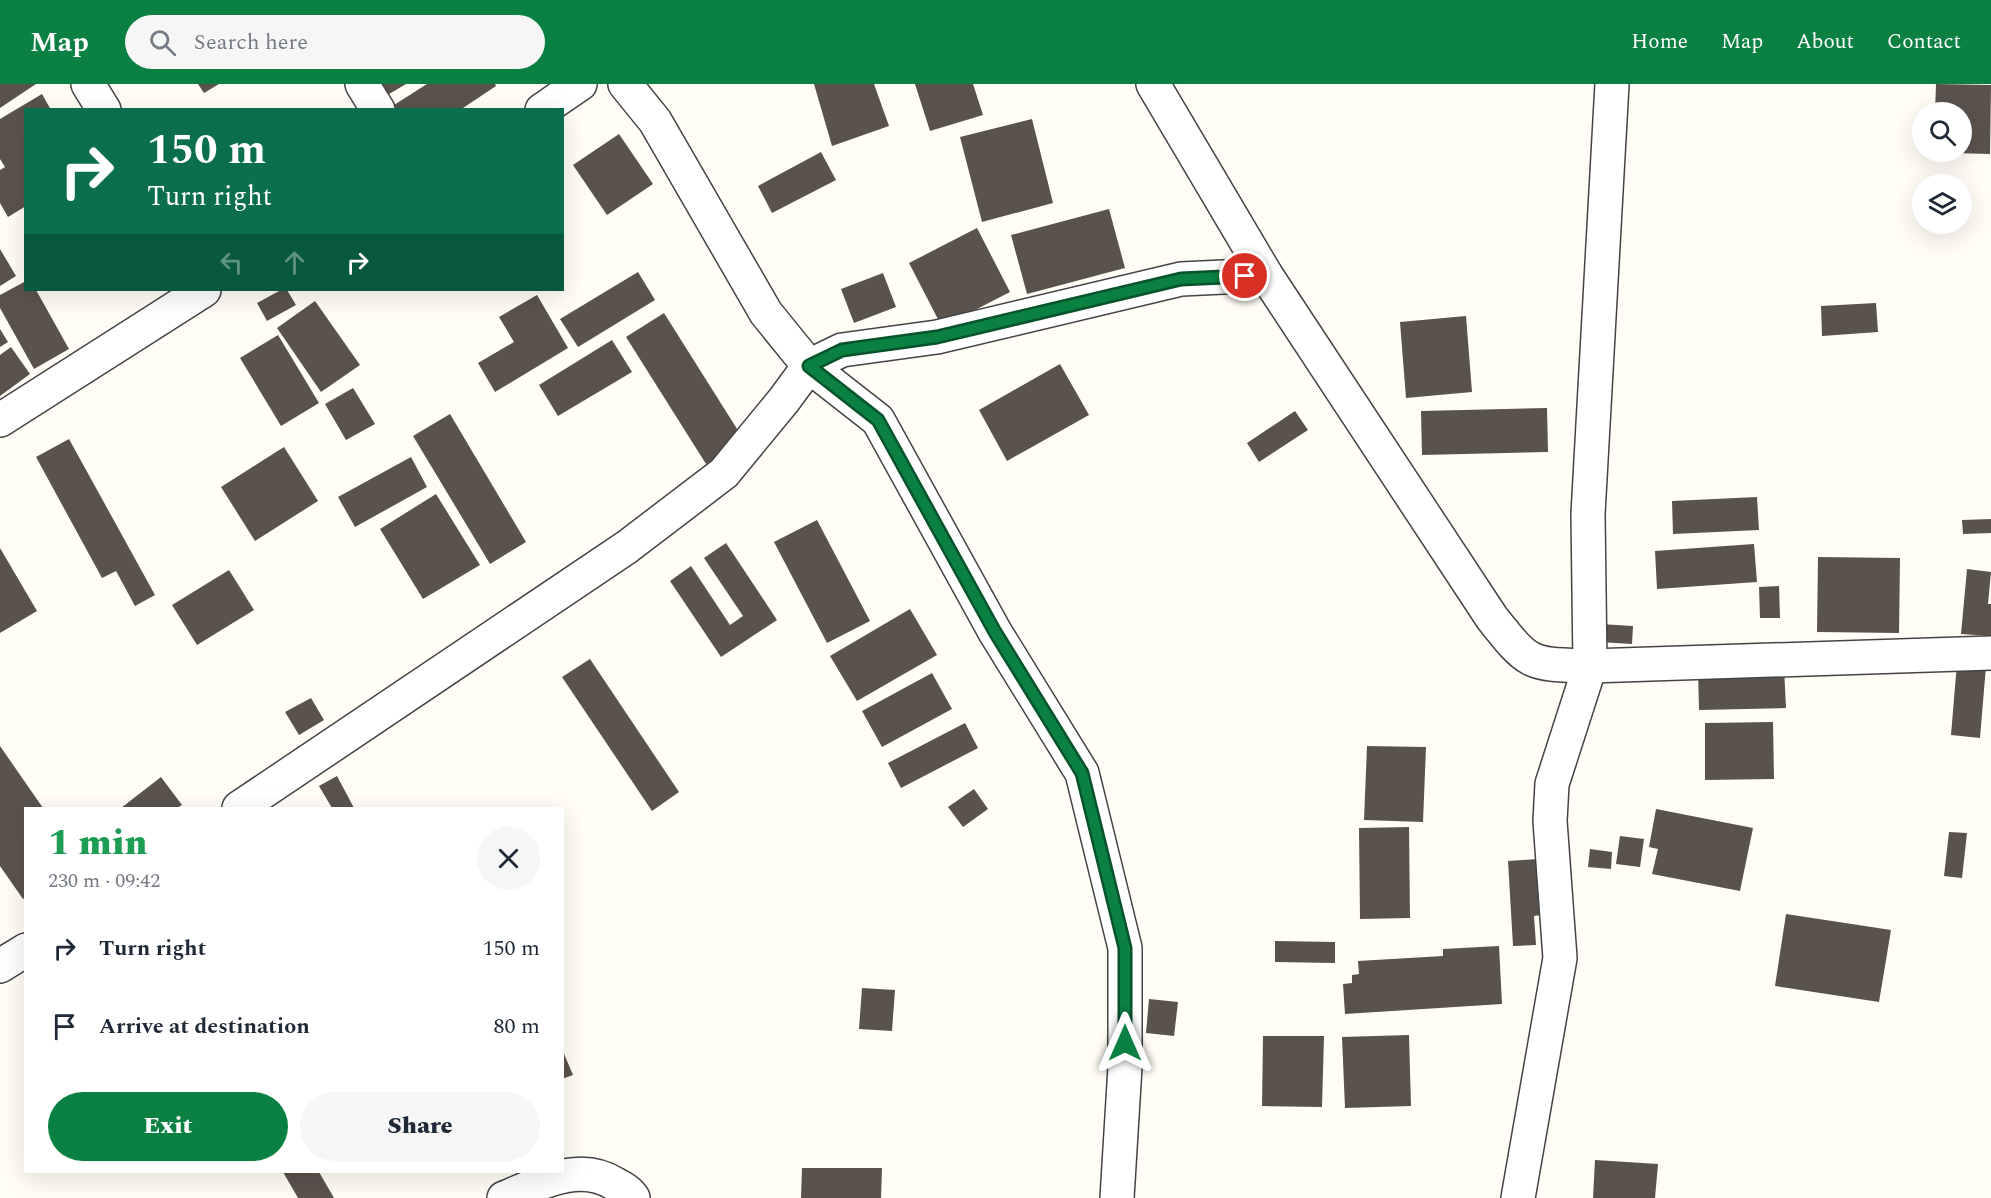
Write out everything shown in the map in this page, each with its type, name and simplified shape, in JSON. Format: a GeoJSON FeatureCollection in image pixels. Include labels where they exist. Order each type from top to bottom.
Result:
{"type":"FeatureCollection","features":[{"type":"Feature","properties":{"kind":"street"},"geometry":{"type":"LineString","coordinates":[[88,84],[103,108]]}},
{"type":"Feature","properties":{"kind":"street"},"geometry":{"type":"LineString","coordinates":[[362,84],[377,108]]}},
{"type":"Feature","properties":{"kind":"street"},"geometry":{"type":"LineString","coordinates":[[545,108],[580,84]]}},
{"type":"Feature","properties":{"kind":"street"},"geometry":{"type":"LineString","coordinates":[[625,84],[654,121],[766,313],[809,366],[878,420],[995,632],[1082,773],[1125,948],[1125,1067],[1117,1198]]}},
{"type":"Feature","properties":{"kind":"street"},"geometry":{"type":"LineString","coordinates":[[1153,84],[1266,275],[1492,618],[1520,654],[1543,664],[1590,666],[1991,653]]}},
{"type":"Feature","properties":{"kind":"street"},"geometry":{"type":"LineString","coordinates":[[1518,1198],[1560,958],[1550,821],[1552,784],[1590,666],[1588,514],[1611,84]]}},
{"type":"Feature","properties":{"kind":"street"},"geometry":{"type":"LineString","coordinates":[[240,807],[627,548],[724,473],[809,366],[842,350],[937,337],[1181,279],[1266,275]]}},
{"type":"Feature","properties":{"kind":"street"},"geometry":{"type":"LineString","coordinates":[[0,420],[202,291]]}},
{"type":"Feature","properties":{"kind":"street"},"geometry":{"type":"LineString","coordinates":[[0,966],[24,951]]}},
{"type":"Feature","properties":{"kind":"street"},"geometry":{"type":"LineString","coordinates":[[504,1198],[563,1174],[602,1176],[630,1193],[633,1198]]}},
{"type":"Feature","properties":{"kind":"building"},"geometry":{"type":"Polygon","coordinates":[[[0,84],[36,84],[0,108],[0,84]]]}},
{"type":"Feature","properties":{"kind":"building"},"geometry":{"type":"Polygon","coordinates":[[[198,84],[219,84],[204,93],[198,84]]]}},
{"type":"Feature","properties":{"kind":"building"},"geometry":{"type":"Polygon","coordinates":[[[376,84],[406,84],[384,97],[376,84]]]}},
{"type":"Feature","properties":{"kind":"building"},"geometry":{"type":"Polygon","coordinates":[[[427,84],[495,84],[496,86],[463,108],[396,108],[394,105],[427,84]]]}},
{"type":"Feature","properties":{"kind":"building"},"geometry":{"type":"Polygon","coordinates":[[[814,84],[874,84],[889,126],[832,146],[814,84]]]}},
{"type":"Feature","properties":{"kind":"building"},"geometry":{"type":"Polygon","coordinates":[[[915,84],[973,84],[983,115],[930,131],[915,84]]]}},
{"type":"Feature","properties":{"kind":"building"},"geometry":{"type":"Polygon","coordinates":[[[1936,84],[1991,85],[1990,154],[1972,154],[1972,102],[1935,102],[1936,84]]]}},
{"type":"Feature","properties":{"kind":"building"},"geometry":{"type":"Polygon","coordinates":[[[42,94],[50,108],[24,108],[24,207],[8,217],[0,203],[0,170],[5,167],[0,159],[0,119],[42,94]]]}},
{"type":"Feature","properties":{"kind":"building"},"geometry":{"type":"Polygon","coordinates":[[[1032,119],[1053,203],[982,222],[960,137],[1032,119]]]}},
{"type":"Feature","properties":{"kind":"building"},"geometry":{"type":"Polygon","coordinates":[[[619,134],[653,184],[607,215],[573,165],[619,134]]]}},
{"type":"Feature","properties":{"kind":"building"},"geometry":{"type":"Polygon","coordinates":[[[821,152],[836,180],[772,213],[758,186],[821,152]]]}},
{"type":"Feature","properties":{"kind":"building"},"geometry":{"type":"Polygon","coordinates":[[[1109,209],[1125,268],[1027,294],[1011,235],[1109,209]]]}},
{"type":"Feature","properties":{"kind":"building"},"geometry":{"type":"Polygon","coordinates":[[[977,228],[1010,292],[942,327],[909,263],[977,228]]]}},
{"type":"Feature","properties":{"kind":"building"},"geometry":{"type":"Polygon","coordinates":[[[0,249],[16,276],[0,286],[0,249]]]}},
{"type":"Feature","properties":{"kind":"building"},"geometry":{"type":"Polygon","coordinates":[[[638,272],[655,300],[578,347],[560,319],[638,272]]]}},
{"type":"Feature","properties":{"kind":"building"},"geometry":{"type":"Polygon","coordinates":[[[883,273],[896,307],[854,323],[841,289],[883,273]]]}},
{"type":"Feature","properties":{"kind":"building"},"geometry":{"type":"Polygon","coordinates":[[[24,282],[24,291],[37,291],[69,349],[34,369],[0,308],[0,295],[24,282]]]}},
{"type":"Feature","properties":{"kind":"building"},"geometry":{"type":"Polygon","coordinates":[[[279,291],[288,291],[296,305],[267,321],[257,303],[279,291]]]}},
{"type":"Feature","properties":{"kind":"building"},"geometry":{"type":"Polygon","coordinates":[[[537,295],[568,348],[495,392],[478,363],[514,342],[499,317],[537,295]]]}},
{"type":"Feature","properties":{"kind":"building"},"geometry":{"type":"Polygon","coordinates":[[[315,301],[360,365],[321,392],[277,328],[315,301]]]}},
{"type":"Feature","properties":{"kind":"building"},"geometry":{"type":"Polygon","coordinates":[[[1876,303],[1878,332],[1822,336],[1821,306],[1876,303]]]}},
{"type":"Feature","properties":{"kind":"building"},"geometry":{"type":"Polygon","coordinates":[[[664,313],[744,440],[706,464],[626,337],[664,313]]]}},
{"type":"Feature","properties":{"kind":"building"},"geometry":{"type":"Polygon","coordinates":[[[1466,316],[1472,392],[1406,398],[1400,322],[1466,316]]]}},
{"type":"Feature","properties":{"kind":"building"},"geometry":{"type":"Polygon","coordinates":[[[0,329],[8,342],[0,347],[0,329]]]}},
{"type":"Feature","properties":{"kind":"building"},"geometry":{"type":"Polygon","coordinates":[[[278,335],[319,403],[281,426],[240,358],[278,335]]]}},
{"type":"Feature","properties":{"kind":"building"},"geometry":{"type":"Polygon","coordinates":[[[612,340],[632,372],[558,416],[539,385],[612,340]]]}},
{"type":"Feature","properties":{"kind":"building"},"geometry":{"type":"Polygon","coordinates":[[[11,347],[30,374],[0,396],[0,355],[11,347]]]}},
{"type":"Feature","properties":{"kind":"building"},"geometry":{"type":"Polygon","coordinates":[[[1060,364],[1089,415],[1007,461],[979,410],[1060,364]]]}},
{"type":"Feature","properties":{"kind":"building"},"geometry":{"type":"Polygon","coordinates":[[[353,388],[375,424],[346,440],[325,404],[353,388]]]}},
{"type":"Feature","properties":{"kind":"building"},"geometry":{"type":"Polygon","coordinates":[[[1547,408],[1548,452],[1422,455],[1421,411],[1547,408]]]}},
{"type":"Feature","properties":{"kind":"building"},"geometry":{"type":"Polygon","coordinates":[[[1295,411],[1308,430],[1259,462],[1247,443],[1295,411]]]}},
{"type":"Feature","properties":{"kind":"building"},"geometry":{"type":"Polygon","coordinates":[[[450,414],[526,542],[490,564],[413,436],[450,414]]]}},
{"type":"Feature","properties":{"kind":"building"},"geometry":{"type":"Polygon","coordinates":[[[69,439],[155,595],[135,606],[116,571],[102,578],[36,457],[69,439]]]}},
{"type":"Feature","properties":{"kind":"building"},"geometry":{"type":"Polygon","coordinates":[[[284,447],[318,501],[255,541],[221,487],[284,447]]]}},
{"type":"Feature","properties":{"kind":"building"},"geometry":{"type":"Polygon","coordinates":[[[411,457],[427,487],[355,527],[338,497],[411,457]]]}},
{"type":"Feature","properties":{"kind":"building"},"geometry":{"type":"Polygon","coordinates":[[[436,494],[480,565],[423,599],[380,529],[436,494]]]}},
{"type":"Feature","properties":{"kind":"building"},"geometry":{"type":"Polygon","coordinates":[[[1757,497],[1759,530],[1673,534],[1672,501],[1757,497]]]}},
{"type":"Feature","properties":{"kind":"building"},"geometry":{"type":"Polygon","coordinates":[[[1991,519],[1991,533],[1963,534],[1962,520],[1991,519]]]}},
{"type":"Feature","properties":{"kind":"building"},"geometry":{"type":"Polygon","coordinates":[[[817,520],[870,621],[827,643],[774,542],[817,520]]]}},
{"type":"Feature","properties":{"kind":"building"},"geometry":{"type":"Polygon","coordinates":[[[726,543],[777,620],[721,657],[670,581],[691,566],[730,625],[743,616],[704,558],[726,543]]]}},
{"type":"Feature","properties":{"kind":"building"},"geometry":{"type":"Polygon","coordinates":[[[1754,544],[1757,582],[1657,589],[1655,551],[1754,544]]]}},
{"type":"Feature","properties":{"kind":"building"},"geometry":{"type":"Polygon","coordinates":[[[0,548],[37,611],[0,633],[0,548]]]}},
{"type":"Feature","properties":{"kind":"building"},"geometry":{"type":"Polygon","coordinates":[[[1818,557],[1900,558],[1899,633],[1817,632],[1818,557]]]}},
{"type":"Feature","properties":{"kind":"building"},"geometry":{"type":"Polygon","coordinates":[[[1967,569],[1991,572],[1988,604],[1991,604],[1991,636],[1961,634],[1967,569]]]}},
{"type":"Feature","properties":{"kind":"building"},"geometry":{"type":"Polygon","coordinates":[[[229,570],[254,610],[197,645],[172,605],[229,570]]]}},
{"type":"Feature","properties":{"kind":"building"},"geometry":{"type":"Polygon","coordinates":[[[1779,586],[1780,618],[1760,618],[1759,587],[1779,586]]]}},
{"type":"Feature","properties":{"kind":"building"},"geometry":{"type":"Polygon","coordinates":[[[910,609],[937,655],[857,701],[830,656],[910,609]]]}},
{"type":"Feature","properties":{"kind":"building"},"geometry":{"type":"Polygon","coordinates":[[[1600,624],[1633,626],[1632,644],[1599,642],[1600,624]]]}},
{"type":"Feature","properties":{"kind":"building"},"geometry":{"type":"Polygon","coordinates":[[[590,659],[679,792],[652,811],[562,677],[590,659]]]}},
{"type":"Feature","properties":{"kind":"building"},"geometry":{"type":"Polygon","coordinates":[[[1957,663],[1986,666],[1980,738],[1951,735],[1957,663]]]}},
{"type":"Feature","properties":{"kind":"building"},"geometry":{"type":"Polygon","coordinates":[[[1784,667],[1786,708],[1699,710],[1698,670],[1784,667]]]}},
{"type":"Feature","properties":{"kind":"building"},"geometry":{"type":"Polygon","coordinates":[[[932,673],[952,709],[882,747],[862,711],[932,673]]]}},
{"type":"Feature","properties":{"kind":"building"},"geometry":{"type":"Polygon","coordinates":[[[311,698],[324,720],[299,735],[285,712],[311,698]]]}},
{"type":"Feature","properties":{"kind":"building"},"geometry":{"type":"Polygon","coordinates":[[[1773,722],[1774,779],[1705,780],[1705,723],[1773,722]]]}},
{"type":"Feature","properties":{"kind":"building"},"geometry":{"type":"Polygon","coordinates":[[[965,723],[978,748],[901,788],[888,763],[965,723]]]}},
{"type":"Feature","properties":{"kind":"building"},"geometry":{"type":"Polygon","coordinates":[[[0,746],[42,807],[24,807],[24,898],[0,866],[0,746]]]}},
{"type":"Feature","properties":{"kind":"building"},"geometry":{"type":"Polygon","coordinates":[[[1367,746],[1426,747],[1423,822],[1364,820],[1367,746]]]}},
{"type":"Feature","properties":{"kind":"building"},"geometry":{"type":"Polygon","coordinates":[[[337,776],[353,807],[331,807],[319,786],[337,776]]]}},
{"type":"Feature","properties":{"kind":"building"},"geometry":{"type":"Polygon","coordinates":[[[161,777],[182,805],[179,807],[122,807],[161,777]]]}},
{"type":"Feature","properties":{"kind":"building"},"geometry":{"type":"Polygon","coordinates":[[[974,789],[988,809],[963,827],[948,807],[974,789]]]}},
{"type":"Feature","properties":{"kind":"building"},"geometry":{"type":"Polygon","coordinates":[[[1656,809],[1753,828],[1740,891],[1652,874],[1658,849],[1649,847],[1656,809]]]}},
{"type":"Feature","properties":{"kind":"building"},"geometry":{"type":"Polygon","coordinates":[[[1409,827],[1410,918],[1360,919],[1359,828],[1409,827]]]}},
{"type":"Feature","properties":{"kind":"building"},"geometry":{"type":"Polygon","coordinates":[[[1949,832],[1967,833],[1962,878],[1944,876],[1949,832]]]}},
{"type":"Feature","properties":{"kind":"building"},"geometry":{"type":"Polygon","coordinates":[[[1620,836],[1644,839],[1640,867],[1616,864],[1620,836]]]}},
{"type":"Feature","properties":{"kind":"building"},"geometry":{"type":"Polygon","coordinates":[[[1590,849],[1612,852],[1611,869],[1588,867],[1590,849]]]}},
{"type":"Feature","properties":{"kind":"building"},"geometry":{"type":"Polygon","coordinates":[[[1538,859],[1541,915],[1534,916],[1536,945],[1513,946],[1508,861],[1538,859]]]}},
{"type":"Feature","properties":{"kind":"building"},"geometry":{"type":"Polygon","coordinates":[[[1786,914],[1891,930],[1879,1002],[1775,986],[1786,914]]]}},
{"type":"Feature","properties":{"kind":"building"},"geometry":{"type":"Polygon","coordinates":[[[1275,941],[1335,942],[1335,963],[1275,962],[1275,941]]]}},
{"type":"Feature","properties":{"kind":"building"},"geometry":{"type":"Polygon","coordinates":[[[1499,946],[1502,1004],[1345,1014],[1343,984],[1352,983],[1352,975],[1359,974],[1358,961],[1443,956],[1443,949],[1499,946]]]}},
{"type":"Feature","properties":{"kind":"building"},"geometry":{"type":"Polygon","coordinates":[[[862,988],[895,990],[892,1031],[859,1029],[862,988]]]}},
{"type":"Feature","properties":{"kind":"building"},"geometry":{"type":"Polygon","coordinates":[[[1149,999],[1178,1002],[1174,1036],[1146,1033],[1149,999]]]}},
{"type":"Feature","properties":{"kind":"building"},"geometry":{"type":"Polygon","coordinates":[[[1409,1035],[1411,1106],[1345,1108],[1342,1037],[1409,1035]]]}},
{"type":"Feature","properties":{"kind":"building"},"geometry":{"type":"Polygon","coordinates":[[[1263,1036],[1324,1036],[1322,1107],[1262,1106],[1263,1036]]]}},
{"type":"Feature","properties":{"kind":"building"},"geometry":{"type":"Polygon","coordinates":[[[564,1054],[573,1075],[564,1078],[564,1054]]]}},
{"type":"Feature","properties":{"kind":"building"},"geometry":{"type":"Polygon","coordinates":[[[1595,1160],[1658,1164],[1655,1198],[1593,1198],[1595,1160]]]}},
{"type":"Feature","properties":{"kind":"building"},"geometry":{"type":"Polygon","coordinates":[[[802,1168],[882,1168],[881,1198],[801,1198],[802,1168]]]}},
{"type":"Feature","properties":{"kind":"building"},"geometry":{"type":"Polygon","coordinates":[[[284,1173],[320,1173],[334,1198],[298,1198],[284,1173]]]}},
{"type":"Feature","properties":{"kind":"route"},"geometry":{"type":"LineString","coordinates":[[1125,1043],[1125,948],[1082,773],[995,632],[878,420],[809,366],[842,350],[937,337],[1181,279],[1245,276]]}}]}
